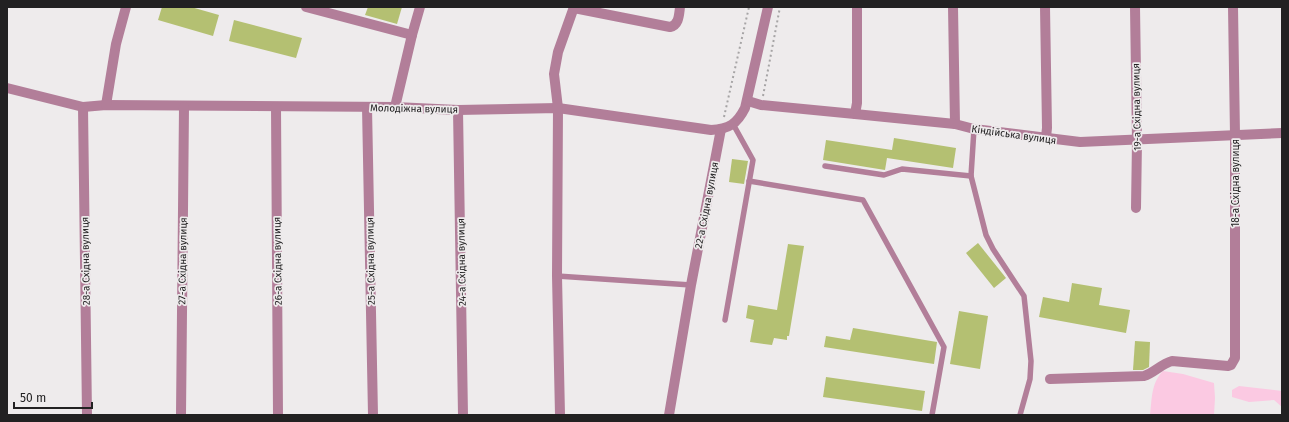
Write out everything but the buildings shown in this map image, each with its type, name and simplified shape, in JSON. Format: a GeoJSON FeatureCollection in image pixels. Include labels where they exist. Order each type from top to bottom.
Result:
{"type":"FeatureCollection","features":[{"type":"Feature","properties":{"kind":"street"},"geometry":{"type":"LineString","coordinates":[[106,106],[116,44],[126,7]]}},
{"type":"Feature","properties":{"kind":"street"},"geometry":{"type":"LineString","coordinates":[[306,7],[412,35]]}},
{"type":"Feature","properties":{"kind":"street"},"geometry":{"type":"LineString","coordinates":[[395,108],[420,7]]}},
{"type":"Feature","properties":{"kind":"street"},"geometry":{"type":"LineString","coordinates":[[560,415],[557,276],[558,108],[554,74],[556,64],[574,8],[670,27],[677,22],[680,7]]}},
{"type":"Feature","properties":{"kind":"street"},"geometry":{"type":"LineString","coordinates":[[721,130],[733,124],[742,115],[748,101],[768,7]]}},
{"type":"Feature","properties":{"kind":"street"},"geometry":{"type":"LineString","coordinates":[[855,114],[857,103],[857,7]]}},
{"type":"Feature","properties":{"kind":"street"},"geometry":{"type":"LineString","coordinates":[[953,7],[955,124]]}},
{"type":"Feature","properties":{"kind":"street"},"geometry":{"type":"LineString","coordinates":[[1045,7],[1046,137]]}},
{"type":"Feature","properties":{"kind":"street","name":"19-а Східна вулиця"},"geometry":{"type":"LineString","coordinates":[[1135,7],[1137,141],[1136,208]]}},
{"type":"Feature","properties":{"kind":"street","name":"18-а Східна вулиця"},"geometry":{"type":"LineString","coordinates":[[1050,379],[1136,378],[1149,375],[1166,362],[1172,361],[1228,366],[1232,365],[1235,358],[1235,135],[1233,7]]}},
{"type":"Feature","properties":{"kind":"street","name":"Молодіжна вулиця"},"geometry":{"type":"LineString","coordinates":[[7,88],[83,106],[367,107],[458,110],[558,108],[712,130],[721,130]]}},
{"type":"Feature","properties":{"kind":"street","name":"Кіндійська вулиця"},"geometry":{"type":"LineString","coordinates":[[748,101],[761,105],[955,124],[974,129],[1080,142],[1137,141],[1282,133]]}},
{"type":"Feature","properties":{"kind":"street","name":"28-а Східна вулиця"},"geometry":{"type":"LineString","coordinates":[[83,106],[87,415]]}},
{"type":"Feature","properties":{"kind":"street","name":"27-а Східна вулиця"},"geometry":{"type":"LineString","coordinates":[[181,415],[184,107]]}},
{"type":"Feature","properties":{"kind":"street","name":"26-а Східна вулиця"},"geometry":{"type":"LineString","coordinates":[[276,107],[278,415]]}},
{"type":"Feature","properties":{"kind":"street","name":"25-а Східна вулиця"},"geometry":{"type":"LineString","coordinates":[[367,107],[373,415]]}},
{"type":"Feature","properties":{"kind":"street","name":"24-а Східна вулиця"},"geometry":{"type":"LineString","coordinates":[[458,110],[463,415]]}},
{"type":"Feature","properties":{"kind":"street","name":"22-а Східна вулиця"},"geometry":{"type":"LineString","coordinates":[[669,415],[691,285],[721,130]]}},
{"type":"Feature","properties":{"kind":"lane"},"geometry":{"type":"LineString","coordinates":[[724,320],[753,160],[733,124]]}},
{"type":"Feature","properties":{"kind":"lane"},"geometry":{"type":"LineString","coordinates":[[974,129],[971,176],[986,235],[993,249],[1024,296],[1031,361],[1030,379],[1020,415]]}},
{"type":"Feature","properties":{"kind":"lane"},"geometry":{"type":"LineString","coordinates":[[825,166],[884,175],[902,168],[971,176]]}},
{"type":"Feature","properties":{"kind":"lane"},"geometry":{"type":"LineString","coordinates":[[749,180],[863,200],[944,347],[932,415]]}},
{"type":"Feature","properties":{"kind":"lane"},"geometry":{"type":"LineString","coordinates":[[557,276],[691,285]]}},
{"type":"Feature","properties":{"kind":"path"},"geometry":{"type":"LineString","coordinates":[[721,130],[749,7]]}},
{"type":"Feature","properties":{"kind":"path"},"geometry":{"type":"LineString","coordinates":[[761,105],[780,7]]}},
{"type":"Feature","properties":{"kind":"shaded area"},"geometry":{"type":"Polygon","coordinates":[[[1163,371],[1183,374],[1214,383],[1214,415],[1150,415],[1154,386],[1163,371]]]}},
{"type":"Feature","properties":{"kind":"shaded area"},"geometry":{"type":"Polygon","coordinates":[[[1239,386],[1282,391],[1282,407],[1274,400],[1249,402],[1232,397],[1232,390],[1239,386]]]}}]}
